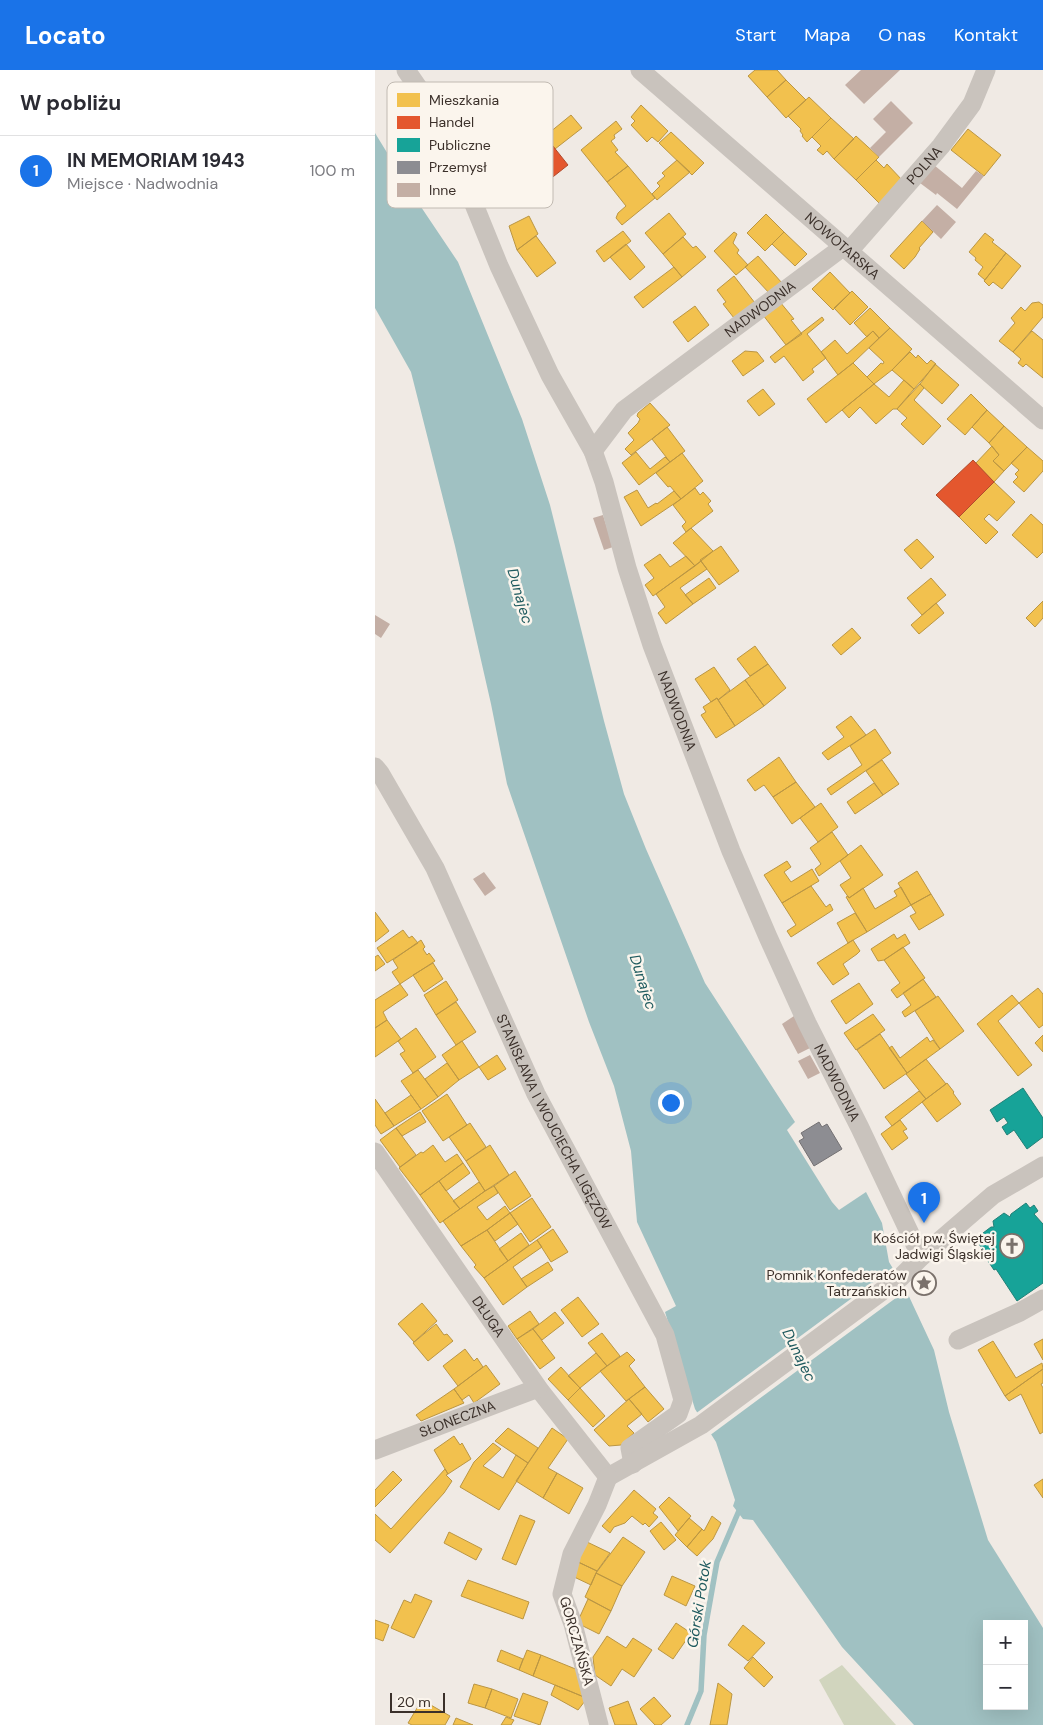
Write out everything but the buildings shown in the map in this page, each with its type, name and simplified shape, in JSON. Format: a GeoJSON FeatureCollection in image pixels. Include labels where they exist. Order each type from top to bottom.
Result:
{"type":"FeatureCollection","features":[{"type":"Feature","properties":{"kind":"street"},"geometry":{"type":"LineString","coordinates":[[406,70],[414,82]]}},
{"type":"Feature","properties":{"kind":"street","name":"NOWOTARSKA"},"geometry":{"type":"LineString","coordinates":[[640,70],[1043,420]]}},
{"type":"Feature","properties":{"kind":"street","name":"POLNA"},"geometry":{"type":"LineString","coordinates":[[846,249],[941,146],[971,104],[986,70]]}},
{"type":"Feature","properties":{"kind":"street"},"geometry":{"type":"LineString","coordinates":[[475,208],[499,266],[550,375],[593,451]]}},
{"type":"Feature","properties":{"kind":"street","name":"NADWODNIA"},"geometry":{"type":"LineString","coordinates":[[846,249],[623,410],[593,451],[604,482],[627,568],[653,645],[731,851],[803,1014],[921,1257]]}},
{"type":"Feature","properties":{"kind":"street","name":"STANISŁAWA I WOJCIECHA LIGĘZÓW"},"geometry":{"type":"LineString","coordinates":[[375,767],[435,868],[536,1094],[665,1335],[683,1400],[678,1414],[630,1448],[633,1464]]}},
{"type":"Feature","properties":{"kind":"street","name":"DŁUGA"},"geometry":{"type":"LineString","coordinates":[[375,1152],[538,1388],[609,1477]]}},
{"type":"Feature","properties":{"kind":"street"},"geometry":{"type":"LineString","coordinates":[[609,1477],[701,1425],[901,1277],[921,1257],[993,1195],[1043,1166]]}},
{"type":"Feature","properties":{"kind":"street"},"geometry":{"type":"LineString","coordinates":[[958,1340],[1043,1299]]}},
{"type":"Feature","properties":{"kind":"street","name":"SŁONECZNA"},"geometry":{"type":"LineString","coordinates":[[375,1450],[538,1388]]}},
{"type":"Feature","properties":{"kind":"street","name":"GORCZAŃSKA"},"geometry":{"type":"LineString","coordinates":[[599,1725],[573,1624],[562,1594],[572,1554],[609,1477]]}},
{"type":"Feature","properties":{"kind":"green space"},"geometry":{"type":"Polygon","coordinates":[[[842,1665],[896,1725],[844,1725],[819,1680],[842,1665]]]}},
{"type":"Feature","properties":{"kind":"water","name":"Dunajec"},"geometry":{"type":"Polygon","coordinates":[[[375,133],[387,153],[387,208],[422,208],[458,262],[522,419],[550,505],[624,794],[705,983],[795,1122],[787,1130],[832,1202],[839,1210],[866,1192],[882,1223],[889,1262],[906,1290],[934,1350],[949,1412],[988,1540],[1043,1628],[1043,1725],[914,1725],[842,1647],[753,1520],[743,1519],[733,1506],[735,1500],[716,1442],[695,1409],[665,1312],[676,1306],[637,1222],[631,1151],[614,1086],[589,1022],[507,784],[455,546],[411,372],[375,308],[375,133]]]}},
{"type":"Feature","properties":{"kind":"pier"},"geometry":{"type":"Polygon","coordinates":[[[894,1267],[908,1289],[709,1436],[695,1414],[894,1267]]]}},
{"type":"Feature","properties":{"kind":"waterway","name":"Górski Potok"},"geometry":{"type":"LineString","coordinates":[[687,1725],[701,1691],[704,1635],[717,1562],[741,1506]]}},
{"type":"Feature","properties":{"kind":"place","name":"IN MEMORIAM 1943"},"geometry":{"type":"Point","coordinates":[924,1223]}},
{"type":"Feature","properties":{"kind":"place","name":"Kościół pw. Świętej Jadwigi Śląskiej"},"geometry":{"type":"Point","coordinates":[1012,1246]}},
{"type":"Feature","properties":{"kind":"place","name":"Pomnik Konfederatów Tatrzańskich"},"geometry":{"type":"Point","coordinates":[924,1283]}}]}
